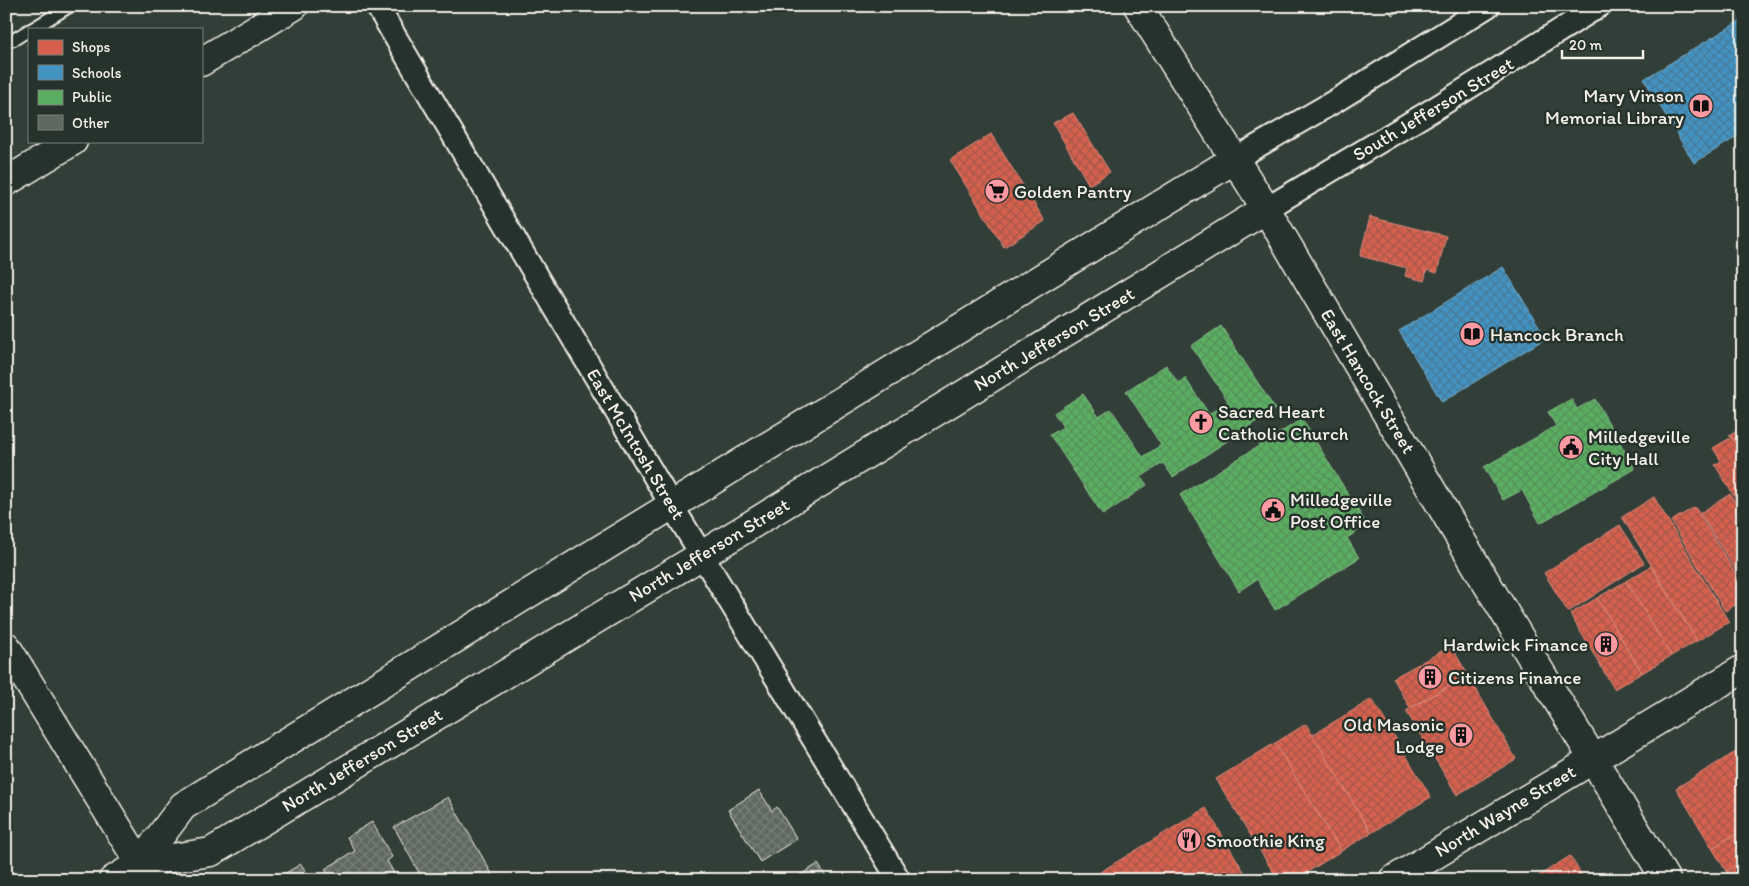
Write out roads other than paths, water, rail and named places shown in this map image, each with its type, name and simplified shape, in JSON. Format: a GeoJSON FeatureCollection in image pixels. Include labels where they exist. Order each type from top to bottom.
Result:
{"type":"FeatureCollection","features":[{"type":"Feature","properties":{"kind":"main road"},"geometry":{"type":"LineString","coordinates":[[202,61],[294,6]]}},
{"type":"Feature","properties":{"kind":"main road","name":"East Hancock Street"},"geometry":{"type":"LineString","coordinates":[[1138,6],[1210,122],[1236,159],[1480,572],[1666,880]]}},
{"type":"Feature","properties":{"kind":"main road"},"geometry":{"type":"LineString","coordinates":[[6,182],[71,142]]}},
{"type":"Feature","properties":{"kind":"main road","name":"North Jefferson Street"},"geometry":{"type":"LineString","coordinates":[[145,871],[183,806],[1236,159]]}},
{"type":"Feature","properties":{"kind":"main road","name":"North Jefferson Street"},"geometry":{"type":"LineString","coordinates":[[112,880],[211,852],[702,555],[1266,209]]}},
{"type":"Feature","properties":{"kind":"main road"},"geometry":{"type":"LineString","coordinates":[[6,646],[145,871]]}},
{"type":"Feature","properties":{"kind":"main road","name":"North Wayne Street"},"geometry":{"type":"LineString","coordinates":[[1393,880],[1743,669]]}},
{"type":"Feature","properties":{"kind":"street","name":"East McIntosh Street"},"geometry":{"type":"LineString","coordinates":[[377,6],[672,506],[899,880]]}},
{"type":"Feature","properties":{"kind":"street"},"geometry":{"type":"LineString","coordinates":[[1236,159],[1337,100],[1488,6]]}},
{"type":"Feature","properties":{"kind":"street","name":"South Jefferson Street"},"geometry":{"type":"LineString","coordinates":[[1266,209],[1434,109],[1598,6]]}},
{"type":"Feature","properties":{"kind":"lane"},"geometry":{"type":"LineString","coordinates":[[33,28],[70,6]]}},
{"type":"Feature","properties":{"kind":"lane"},"geometry":{"type":"LineString","coordinates":[[13,40],[28,31]]}},
{"type":"Feature","properties":{"kind":"place","name":"Mary Vinson Memorial Library"},"geometry":{"type":"Point","coordinates":[1701,106]}},
{"type":"Feature","properties":{"kind":"place","name":"Golden Pantry"},"geometry":{"type":"Point","coordinates":[997,191]}},
{"type":"Feature","properties":{"kind":"place","name":"Hancock Branch"},"geometry":{"type":"Point","coordinates":[1472,334]}},
{"type":"Feature","properties":{"kind":"place","name":"Sacred Heart Catholic Church"},"geometry":{"type":"Point","coordinates":[1201,422]}},
{"type":"Feature","properties":{"kind":"place","name":"Milledgeville City Hall"},"geometry":{"type":"Point","coordinates":[1571,447]}},
{"type":"Feature","properties":{"kind":"place","name":"Milledgeville Post Office"},"geometry":{"type":"Point","coordinates":[1273,510]}},
{"type":"Feature","properties":{"kind":"place","name":"Hardwick Finance"},"geometry":{"type":"Point","coordinates":[1606,644]}},
{"type":"Feature","properties":{"kind":"place","name":"Citizens Finance"},"geometry":{"type":"Point","coordinates":[1430,677]}},
{"type":"Feature","properties":{"kind":"place","name":"Old Masonic Lodge"},"geometry":{"type":"Point","coordinates":[1461,735]}},
{"type":"Feature","properties":{"kind":"place","name":"Smoothie King"},"geometry":{"type":"Point","coordinates":[1189,840]}}]}
